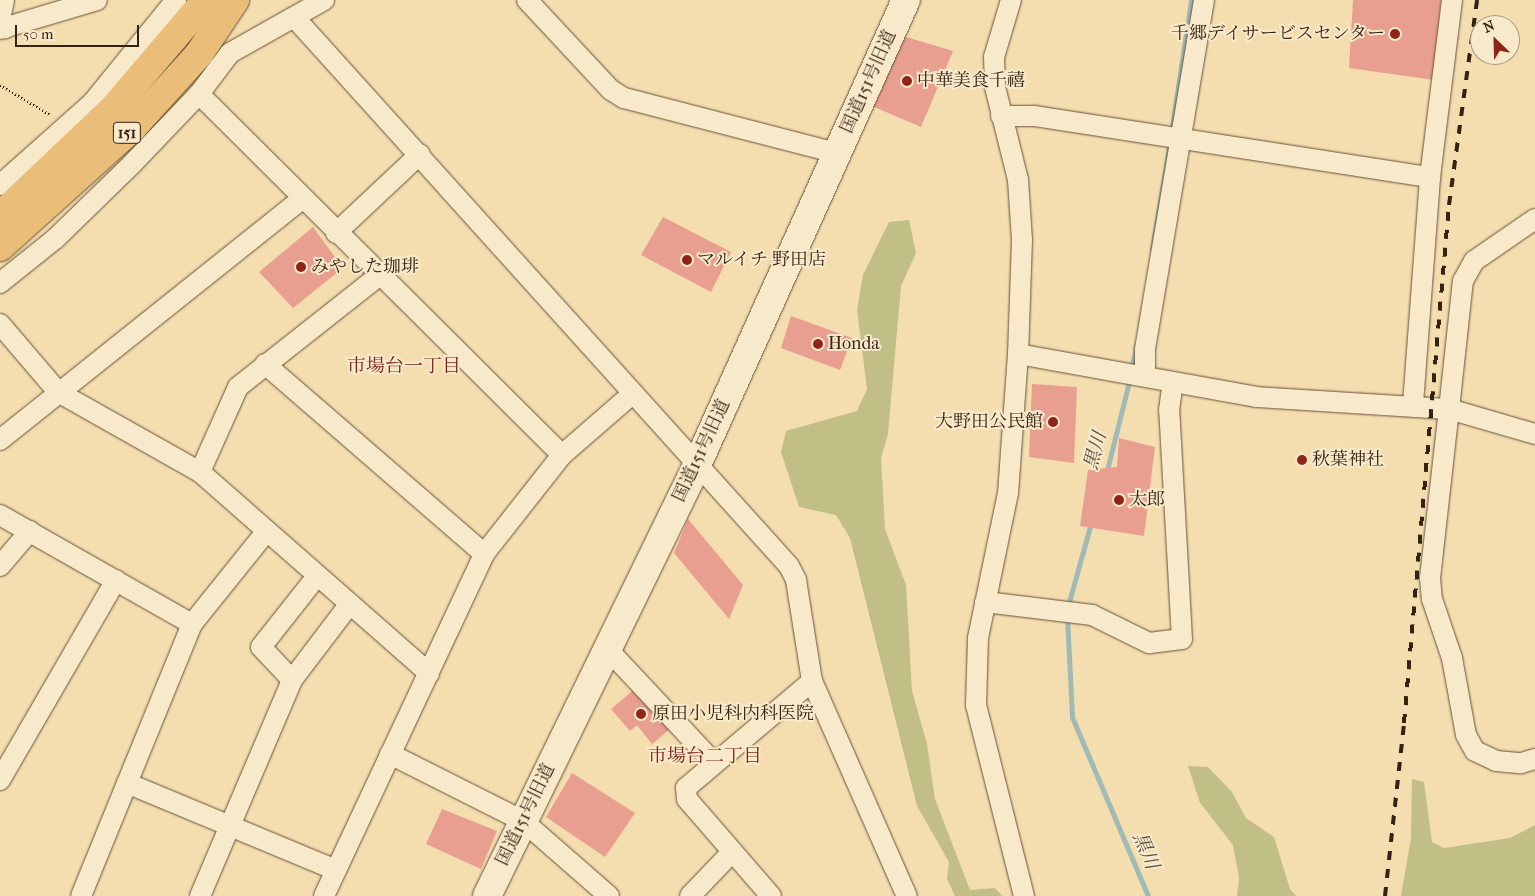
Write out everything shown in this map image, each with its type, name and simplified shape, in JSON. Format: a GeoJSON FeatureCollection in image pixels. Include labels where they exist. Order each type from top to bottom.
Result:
{"type":"FeatureCollection","features":[{"type":"Feature","properties":{"kind":"highway","name":"151"},"geometry":{"type":"LineString","coordinates":[[0,216],[114,108],[206,0]]}},
{"type":"Feature","properties":{"kind":"highway","name":"151"},"geometry":{"type":"LineString","coordinates":[[0,247],[132,128],[199,54],[235,0]]}},
{"type":"Feature","properties":{"kind":"street"},"geometry":{"type":"LineString","coordinates":[[4,0],[1,16],[2,28],[97,0]]}},
{"type":"Feature","properties":{"kind":"street"},"geometry":{"type":"LineString","coordinates":[[0,185],[93,102],[176,0]]}},
{"type":"Feature","properties":{"kind":"street"},"geometry":{"type":"LineString","coordinates":[[0,283],[56,239],[198,94],[230,53],[324,0]]}},
{"type":"Feature","properties":{"kind":"street"},"geometry":{"type":"LineString","coordinates":[[527,0],[611,90],[624,98],[837,153]]}},
{"type":"Feature","properties":{"kind":"street","name":"国道151号旧道"},"geometry":{"type":"LineString","coordinates":[[487,896],[696,467],[906,0]]}},
{"type":"Feature","properties":{"kind":"street"},"geometry":{"type":"LineString","coordinates":[[1011,0],[994,57],[1001,116],[1018,189],[1022,240],[1018,354],[1008,493],[985,602],[977,655],[979,727],[1020,893]]}},
{"type":"Feature","properties":{"kind":"street"},"geometry":{"type":"LineString","coordinates":[[1143,376],[1145,349],[1204,0]]}},
{"type":"Feature","properties":{"kind":"street"},"geometry":{"type":"LineString","coordinates":[[1413,404],[1430,177],[1452,0]]}},
{"type":"Feature","properties":{"kind":"street"},"geometry":{"type":"LineString","coordinates":[[294,17],[420,154],[631,395],[789,566],[796,580],[812,681],[907,896]]}},
{"type":"Feature","properties":{"kind":"street"},"geometry":{"type":"LineString","coordinates":[[198,94],[336,233],[562,455]]}},
{"type":"Feature","properties":{"kind":"street"},"geometry":{"type":"LineString","coordinates":[[1001,116],[1034,116],[1430,177]]}},
{"type":"Feature","properties":{"kind":"street"},"geometry":{"type":"LineString","coordinates":[[336,233],[420,154]]}},
{"type":"Feature","properties":{"kind":"street"},"geometry":{"type":"LineString","coordinates":[[0,440],[302,198]]}},
{"type":"Feature","properties":{"kind":"street"},"geometry":{"type":"LineString","coordinates":[[1535,219],[1474,261],[1463,281],[1430,578],[1432,599],[1452,658],[1466,735],[1475,751],[1496,761],[1521,763],[1535,759]]}},
{"type":"Feature","properties":{"kind":"street"},"geometry":{"type":"LineString","coordinates":[[200,472],[238,387],[380,275]]}},
{"type":"Feature","properties":{"kind":"street"},"geometry":{"type":"LineString","coordinates":[[0,324],[58,392],[200,472],[349,605],[430,673]]}},
{"type":"Feature","properties":{"kind":"street"},"geometry":{"type":"LineString","coordinates":[[1018,354],[1256,397],[1413,404],[1449,408],[1535,434]]}},
{"type":"Feature","properties":{"kind":"street"},"geometry":{"type":"LineString","coordinates":[[265,364],[484,554]]}},
{"type":"Feature","properties":{"kind":"street"},"geometry":{"type":"LineString","coordinates":[[985,602],[1068,612],[1111,623],[1133,638],[1149,643],[1182,639],[1169,410],[1173,383]]}},
{"type":"Feature","properties":{"kind":"street"},"geometry":{"type":"LineString","coordinates":[[324,896],[430,673],[484,554],[562,455],[631,395]]}},
{"type":"Feature","properties":{"kind":"street"},"geometry":{"type":"LineString","coordinates":[[0,514],[192,624]]}},
{"type":"Feature","properties":{"kind":"street"},"geometry":{"type":"LineString","coordinates":[[0,566],[30,531]]}},
{"type":"Feature","properties":{"kind":"street"},"geometry":{"type":"LineString","coordinates":[[81,896],[192,624],[266,532]]}},
{"type":"Feature","properties":{"kind":"street"},"geometry":{"type":"LineString","coordinates":[[292,680],[261,647],[317,576]]}},
{"type":"Feature","properties":{"kind":"street"},"geometry":{"type":"LineString","coordinates":[[0,780],[116,580]]}},
{"type":"Feature","properties":{"kind":"street"},"geometry":{"type":"LineString","coordinates":[[200,896],[292,680],[349,605]]}},
{"type":"Feature","properties":{"kind":"street"},"geometry":{"type":"LineString","coordinates":[[605,651],[614,656],[714,763]]}},
{"type":"Feature","properties":{"kind":"street"},"geometry":{"type":"LineString","coordinates":[[771,896],[687,799],[686,788],[812,681]]}},
{"type":"Feature","properties":{"kind":"street"},"geometry":{"type":"LineString","coordinates":[[390,754],[524,821],[609,896]]}},
{"type":"Feature","properties":{"kind":"street"},"geometry":{"type":"LineString","coordinates":[[127,783],[336,870]]}},
{"type":"Feature","properties":{"kind":"street"},"geometry":{"type":"LineString","coordinates":[[690,896],[732,852]]}},
{"type":"Feature","properties":{"kind":"path"},"geometry":{"type":"LineString","coordinates":[[0,85],[56,119],[64,128]]}},
{"type":"Feature","properties":{"kind":"shaded area"},"geometry":{"type":"Polygon","coordinates":[[[909,220],[916,253],[901,286],[888,434],[881,458],[885,529],[906,585],[912,691],[927,744],[935,799],[970,890],[995,888],[1002,896],[955,896],[947,879],[949,862],[917,806],[850,538],[836,515],[799,507],[781,452],[786,431],[857,411],[867,389],[857,310],[863,275],[889,222],[909,220]]]}},
{"type":"Feature","properties":{"kind":"shaded area"},"geometry":{"type":"Polygon","coordinates":[[[1188,766],[1208,767],[1232,792],[1246,818],[1274,837],[1290,889],[1296,896],[1237,896],[1239,878],[1233,845],[1200,803],[1188,766]]]}},
{"type":"Feature","properties":{"kind":"shaded area"},"geometry":{"type":"Polygon","coordinates":[[[1412,779],[1424,782],[1432,842],[1444,848],[1510,838],[1535,825],[1535,896],[1401,896],[1411,838],[1412,779]]]}},
{"type":"Feature","properties":{"kind":"building","name":"千郷デイサービスセンター"},"geometry":{"type":"Polygon","coordinates":[[[1353,0],[1441,0],[1434,80],[1349,68],[1353,0]]]}},
{"type":"Feature","properties":{"kind":"building"},"geometry":{"type":"Polygon","coordinates":[[[903,36],[953,51],[921,127],[872,106],[903,36]]]}},
{"type":"Feature","properties":{"kind":"building"},"geometry":{"type":"Polygon","coordinates":[[[663,217],[731,252],[711,292],[641,255],[663,217]]]}},
{"type":"Feature","properties":{"kind":"building"},"geometry":{"type":"Polygon","coordinates":[[[313,227],[343,268],[293,308],[259,272],[313,227]]]}},
{"type":"Feature","properties":{"kind":"building"},"geometry":{"type":"Polygon","coordinates":[[[791,316],[852,338],[840,370],[781,348],[791,316]]]}},
{"type":"Feature","properties":{"kind":"building","name":"大野田公民館"},"geometry":{"type":"Polygon","coordinates":[[[1032,384],[1077,387],[1074,463],[1029,457],[1032,384]]]}},
{"type":"Feature","properties":{"kind":"building"},"geometry":{"type":"Polygon","coordinates":[[[1119,438],[1155,447],[1144,536],[1080,526],[1088,470],[1117,467],[1119,438]]]}},
{"type":"Feature","properties":{"kind":"building"},"geometry":{"type":"Polygon","coordinates":[[[688,519],[743,585],[729,619],[674,553],[688,519]]]}},
{"type":"Feature","properties":{"kind":"building"},"geometry":{"type":"Polygon","coordinates":[[[636,688],[670,729],[652,744],[637,725],[630,731],[611,709],[636,688]]]}},
{"type":"Feature","properties":{"kind":"building"},"geometry":{"type":"Polygon","coordinates":[[[572,773],[635,813],[605,857],[546,817],[572,773]]]}},
{"type":"Feature","properties":{"kind":"building"},"geometry":{"type":"Polygon","coordinates":[[[442,809],[497,831],[481,869],[426,844],[442,809]]]}},
{"type":"Feature","properties":{"kind":"waterway","name":"黒川"},"geometry":{"type":"LineString","coordinates":[[1171,133],[1191,0]]}},
{"type":"Feature","properties":{"kind":"waterway","name":"黒川"},"geometry":{"type":"LineString","coordinates":[[1152,249],[1170,141]]}},
{"type":"Feature","properties":{"kind":"waterway","name":"黒川"},"geometry":{"type":"LineString","coordinates":[[1131,370],[1136,346]]}},
{"type":"Feature","properties":{"kind":"waterway","name":"黒川"},"geometry":{"type":"LineString","coordinates":[[1106,474],[1130,378]]}},
{"type":"Feature","properties":{"kind":"waterway","name":"黒川"},"geometry":{"type":"LineString","coordinates":[[1067,609],[1091,523]]}},
{"type":"Feature","properties":{"kind":"waterway","name":"黒川"},"geometry":{"type":"LineString","coordinates":[[1067,617],[1072,717],[1148,896]]}},
{"type":"Feature","properties":{"kind":"railway"},"geometry":{"type":"LineString","coordinates":[[1385,896],[1404,723],[1449,205],[1477,0]]}},
{"type":"Feature","properties":{"kind":"place","name":"千郷デイサービスセンター"},"geometry":{"type":"Point","coordinates":[1395,34]}},
{"type":"Feature","properties":{"kind":"place","name":"中華美食千禧"},"geometry":{"type":"Point","coordinates":[907,81]}},
{"type":"Feature","properties":{"kind":"place","name":"マルイチ 野田店"},"geometry":{"type":"Point","coordinates":[687,260]}},
{"type":"Feature","properties":{"kind":"place","name":"みやした珈琲"},"geometry":{"type":"Point","coordinates":[301,267]}},
{"type":"Feature","properties":{"kind":"place","name":"Honda"},"geometry":{"type":"Point","coordinates":[818,344]}},
{"type":"Feature","properties":{"kind":"place","name":"大野田公民館"},"geometry":{"type":"Point","coordinates":[1053,422]}},
{"type":"Feature","properties":{"kind":"place","name":"秋葉神社"},"geometry":{"type":"Point","coordinates":[1302,460]}},
{"type":"Feature","properties":{"kind":"place","name":"太郎"},"geometry":{"type":"Point","coordinates":[1119,500]}},
{"type":"Feature","properties":{"kind":"place","name":"原田小児科内科医院"},"geometry":{"type":"Point","coordinates":[641,714]}},
{"type":"Feature","properties":{"kind":"district","name":"市場台一丁目"},"geometry":{"type":"Point","coordinates":[404,367]}},
{"type":"Feature","properties":{"kind":"district","name":"市場台二丁目"},"geometry":{"type":"Point","coordinates":[705,757]}}]}
